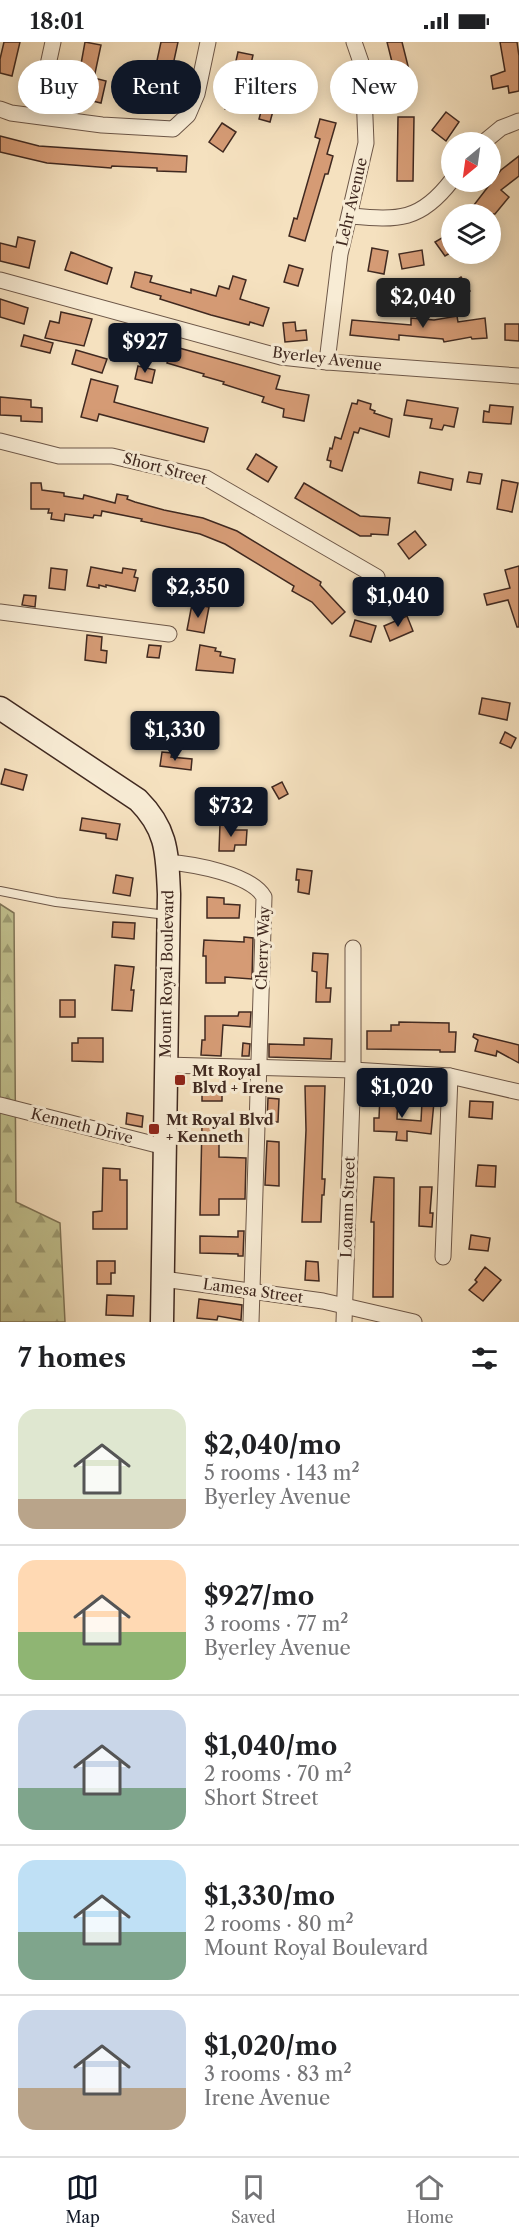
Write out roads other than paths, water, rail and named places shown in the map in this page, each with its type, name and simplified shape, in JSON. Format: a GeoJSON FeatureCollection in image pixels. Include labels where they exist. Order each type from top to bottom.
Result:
{"type":"FeatureCollection","features":[{"type":"Feature","properties":{"kind":"main road","name":"Mount Royal Boulevard"},"geometry":{"type":"LineString","coordinates":[[0,708],[138,800],[152,814],[160,828],[165,846],[168,862],[168,915],[162,1322]]}},
{"type":"Feature","properties":{"kind":"street"},"geometry":{"type":"LineString","coordinates":[[37,115],[53,42]]}},
{"type":"Feature","properties":{"kind":"street"},"geometry":{"type":"LineString","coordinates":[[0,109],[102,125],[173,129],[188,115],[197,94],[208,42]]}},
{"type":"Feature","properties":{"kind":"street","name":"Lehr Avenue"},"geometry":{"type":"LineString","coordinates":[[327,362],[340,254],[366,143],[363,68],[354,42]]}},
{"type":"Feature","properties":{"kind":"street"},"geometry":{"type":"LineString","coordinates":[[496,132],[519,121]]}},
{"type":"Feature","properties":{"kind":"street"},"geometry":{"type":"LineString","coordinates":[[350,216],[388,219],[420,212],[441,191]]}},
{"type":"Feature","properties":{"kind":"street","name":"Byerley Avenue"},"geometry":{"type":"LineString","coordinates":[[0,280],[281,357],[519,376]]}},
{"type":"Feature","properties":{"kind":"street","name":"Short Street"},"geometry":{"type":"LineString","coordinates":[[0,441],[58,456],[112,456],[207,478],[377,578]]}},
{"type":"Feature","properties":{"kind":"street"},"geometry":{"type":"LineString","coordinates":[[0,612],[169,634]]}},
{"type":"Feature","properties":{"kind":"street","name":"Cherry Way"},"geometry":{"type":"LineString","coordinates":[[168,862],[206,867],[234,877],[260,890],[264,897],[261,1068]]}},
{"type":"Feature","properties":{"kind":"street","name":"Louann Street"},"geometry":{"type":"LineString","coordinates":[[344,1315],[353,1071],[354,948]]}},
{"type":"Feature","properties":{"kind":"street"},"geometry":{"type":"LineString","coordinates":[[166,1065],[450,1076],[519,1092]]}},
{"type":"Feature","properties":{"kind":"street"},"geometry":{"type":"LineString","coordinates":[[251,1322],[261,1068]]}},
{"type":"Feature","properties":{"kind":"street"},"geometry":{"type":"LineString","coordinates":[[443,1257],[450,1076]]}},
{"type":"Feature","properties":{"kind":"street","name":"Kenneth Drive"},"geometry":{"type":"LineString","coordinates":[[0,1105],[165,1147]]}},
{"type":"Feature","properties":{"kind":"street","name":"Lamesa Street"},"geometry":{"type":"LineString","coordinates":[[163,1279],[323,1301],[344,1315],[414,1322]]}},
{"type":"Feature","properties":{"kind":"lane"},"geometry":{"type":"LineString","coordinates":[[0,891],[56,902],[168,915]]}},
{"type":"Feature","properties":{"kind":"place","name":"Mt Royal Blvd + Irene"},"geometry":{"type":"Point","coordinates":[180,1080]}},
{"type":"Feature","properties":{"kind":"place","name":"Mt Royal Blvd + Kenneth"},"geometry":{"type":"Point","coordinates":[154,1129]}}]}
